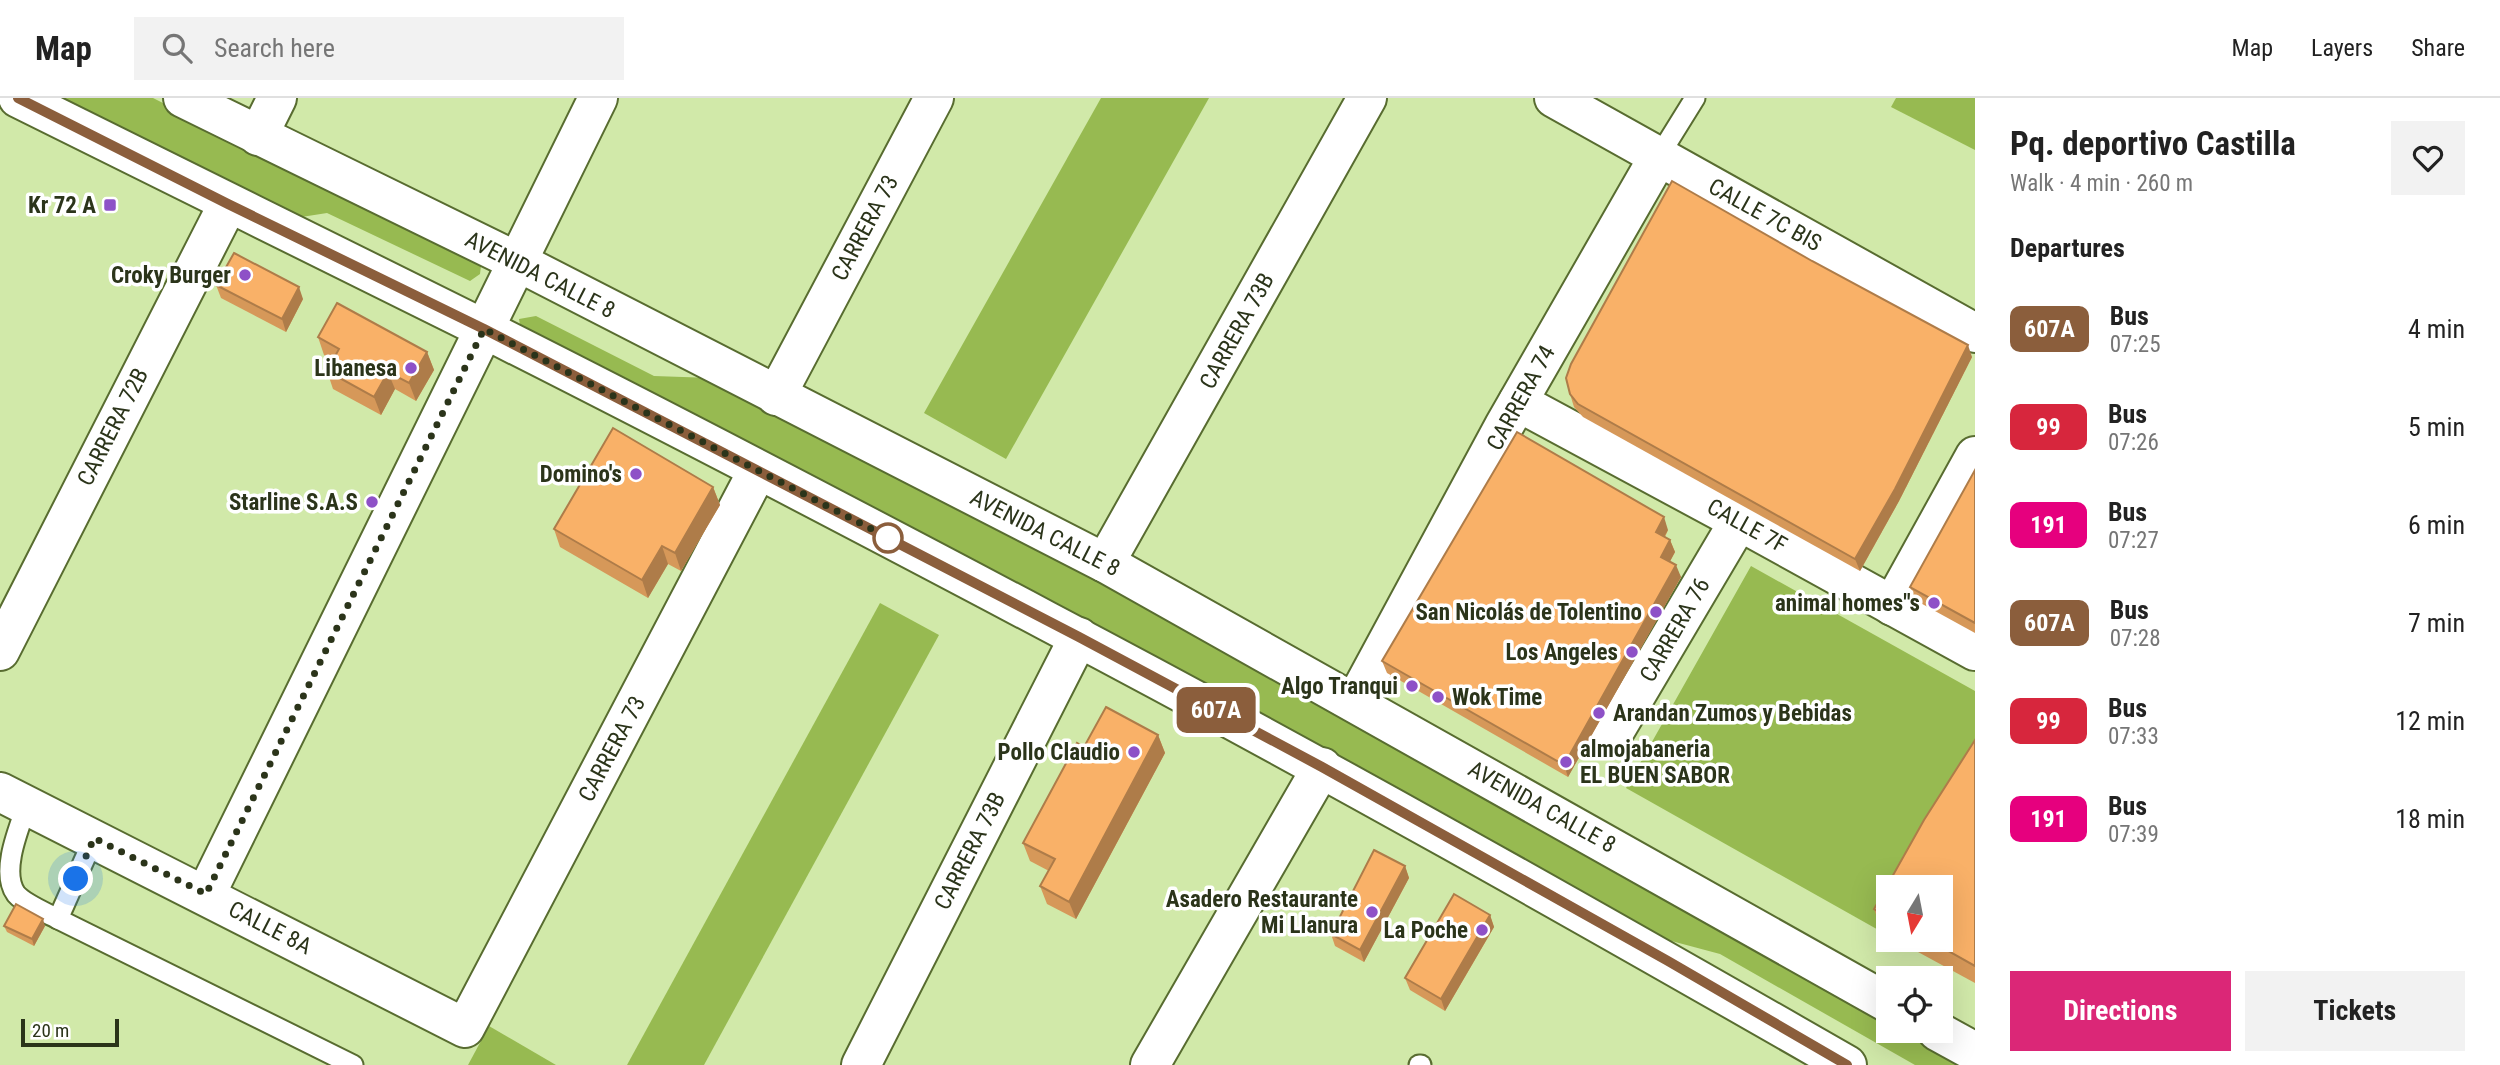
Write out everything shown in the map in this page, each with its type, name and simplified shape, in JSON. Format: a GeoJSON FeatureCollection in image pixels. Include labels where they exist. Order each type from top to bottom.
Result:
{"type":"FeatureCollection","features":[{"type":"Feature","properties":{"kind":"street"},"geometry":{"type":"LineString","coordinates":[[18,98],[484,329],[1079,637],[1322,767],[1847,1065]]}},
{"type":"Feature","properties":{"kind":"street","name":"AVENIDA CALLE 8"},"geometry":{"type":"LineString","coordinates":[[183,98],[518,262],[1105,563],[1876,996]]}},
{"type":"Feature","properties":{"kind":"street"},"geometry":{"type":"LineString","coordinates":[[258,136],[277,98]]}},
{"type":"Feature","properties":{"kind":"street"},"geometry":{"type":"LineString","coordinates":[[206,894],[598,98]]}},
{"type":"Feature","properties":{"kind":"street","name":"CARRERA 73"},"geometry":{"type":"LineString","coordinates":[[776,396],[934,98]]}},
{"type":"Feature","properties":{"kind":"street","name":"CARRERA 73B"},"geometry":{"type":"LineString","coordinates":[[1105,563],[1367,98]]}},
{"type":"Feature","properties":{"kind":"street","name":"CALLE 7C BIS"},"geometry":{"type":"LineString","coordinates":[[1554,98],[1975,333]]}},
{"type":"Feature","properties":{"kind":"street","name":"CARRERA 74"},"geometry":{"type":"LineString","coordinates":[[1355,702],[1518,402],[1659,156]]}},
{"type":"Feature","properties":{"kind":"street","name":"CARRERA 72B"},"geometry":{"type":"LineString","coordinates":[[0,651],[228,204]]}},
{"type":"Feature","properties":{"kind":"street","name":"CALLE 7F"},"geometry":{"type":"LineString","coordinates":[[1518,402],[1975,652]]}},
{"type":"Feature","properties":{"kind":"street"},"geometry":{"type":"LineString","coordinates":[[1892,606],[1975,456]]}},
{"type":"Feature","properties":{"kind":"street","name":"CARRERA 73"},"geometry":{"type":"LineString","coordinates":[[465,1028],[758,470]]}},
{"type":"Feature","properties":{"kind":"street","name":"CARRERA 76"},"geometry":{"type":"LineString","coordinates":[[1611,739],[1739,521]]}},
{"type":"Feature","properties":{"kind":"street","name":"CARRERA 73B"},"geometry":{"type":"LineString","coordinates":[[860,1065],[1079,637]]}},
{"type":"Feature","properties":{"kind":"street"},"geometry":{"type":"LineString","coordinates":[[1150,1065],[1322,767]]}},
{"type":"Feature","properties":{"kind":"street","name":"CALLE 8A"},"geometry":{"type":"LineString","coordinates":[[13,798],[465,1028]]}},
{"type":"Feature","properties":{"kind":"street"},"geometry":{"type":"LineString","coordinates":[[1953,1040],[1975,1052]]}},
{"type":"Feature","properties":{"kind":"lane","name":"CARRERA 74"},"geometry":{"type":"LineString","coordinates":[[1659,156],[1695,98]]}},
{"type":"Feature","properties":{"kind":"lane"},"geometry":{"type":"LineString","coordinates":[[13,798],[13,845],[7,877],[16,894],[58,919],[353,1065]]}},
{"type":"Feature","properties":{"kind":"lane"},"geometry":{"type":"LineString","coordinates":[[58,919],[94,838]]}},
{"type":"Feature","properties":{"kind":"green space"},"geometry":{"type":"Polygon","coordinates":[[[61,98],[153,98],[470,254],[481,266],[480,274],[470,281],[327,213],[295,218],[61,98]]]}},
{"type":"Feature","properties":{"kind":"green space"},"geometry":{"type":"Polygon","coordinates":[[[1101,98],[1209,98],[1006,459],[924,413],[1101,98]]]}},
{"type":"Feature","properties":{"kind":"green space"},"geometry":{"type":"Polygon","coordinates":[[[1896,98],[1975,98],[1975,150],[1891,107],[1896,98]]]}},
{"type":"Feature","properties":{"kind":"green space"},"geometry":{"type":"Polygon","coordinates":[[[536,316],[654,376],[712,378],[1083,572],[1876,1013],[1876,1043],[1720,954],[1664,939],[521,331],[519,319],[536,316]]]}},
{"type":"Feature","properties":{"kind":"green space"},"geometry":{"type":"Polygon","coordinates":[[[1751,566],[1975,691],[1975,767],[1897,875],[1876,875],[1876,929],[1626,788],[1751,566]]]}},
{"type":"Feature","properties":{"kind":"green space"},"geometry":{"type":"Polygon","coordinates":[[[880,603],[939,635],[704,1065],[627,1065],[880,603]]]}},
{"type":"Feature","properties":{"kind":"green space"},"geometry":{"type":"Polygon","coordinates":[[[489,1026],[556,1065],[468,1065],[489,1026]]]}},
{"type":"Feature","properties":{"kind":"green space"},"geometry":{"type":"Polygon","coordinates":[[[1876,1043],[1929,1043],[1970,1065],[1915,1065],[1876,1043]]]}},
{"type":"Feature","properties":{"kind":"building"},"geometry":{"type":"Polygon","coordinates":[[[1672,181],[1812,261],[1968,345],[1895,489],[1855,559],[1578,404],[1570,394],[1566,378],[1571,364],[1672,181]]]}},
{"type":"Feature","properties":{"kind":"building"},"geometry":{"type":"Polygon","coordinates":[[[234,253],[299,287],[282,319],[216,285],[234,253]]]}},
{"type":"Feature","properties":{"kind":"building"},"geometry":{"type":"Polygon","coordinates":[[[337,303],[427,352],[409,383],[388,372],[374,397],[327,371],[339,349],[318,337],[337,303]]]}},
{"type":"Feature","properties":{"kind":"building"},"geometry":{"type":"Polygon","coordinates":[[[613,428],[713,487],[675,553],[662,546],[642,580],[554,529],[613,428]]]}},
{"type":"Feature","properties":{"kind":"building"},"geometry":{"type":"Polygon","coordinates":[[[1517,432],[1664,517],[1656,532],[1670,540],[1661,557],[1676,565],[1564,765],[1382,661],[1517,432]]]}},
{"type":"Feature","properties":{"kind":"building"},"geometry":{"type":"Polygon","coordinates":[[[1975,470],[1975,623],[1910,587],[1975,470]]]}},
{"type":"Feature","properties":{"kind":"building"},"geometry":{"type":"Polygon","coordinates":[[[1106,707],[1158,735],[1069,902],[1040,886],[1055,859],[1023,843],[1077,743],[1084,747],[1106,707]]]}},
{"type":"Feature","properties":{"kind":"building"},"geometry":{"type":"Polygon","coordinates":[[[1975,740],[1975,966],[1950,952],[1953,952],[1953,875],[1893,875],[1924,820],[1975,740]]]}},
{"type":"Feature","properties":{"kind":"building","name":"Asadero Restaurante Mi Llanura"},"geometry":{"type":"Polygon","coordinates":[[[1374,850],[1405,866],[1360,950],[1331,934],[1374,850]]]}},
{"type":"Feature","properties":{"kind":"building"},"geometry":{"type":"Polygon","coordinates":[[[1454,894],[1490,915],[1441,999],[1405,978],[1454,894]]]}},
{"type":"Feature","properties":{"kind":"building"},"geometry":{"type":"Polygon","coordinates":[[[16,904],[43,919],[32,939],[4,926],[16,904]]]}},
{"type":"Feature","properties":{"kind":"bus line","name":"607A"},"geometry":{"type":"LineString","coordinates":[[18,98],[484,329],[1079,637],[1322,767],[1847,1065]]}},
{"type":"Feature","properties":{"kind":"place","name":"Kr 72 A"},"geometry":{"type":"Point","coordinates":[110,205]}},
{"type":"Feature","properties":{"kind":"place","name":"Croky Burger"},"geometry":{"type":"Point","coordinates":[245,275]}},
{"type":"Feature","properties":{"kind":"place","name":"Libanesa"},"geometry":{"type":"Point","coordinates":[411,368]}},
{"type":"Feature","properties":{"kind":"place","name":"Domino's"},"geometry":{"type":"Point","coordinates":[636,474]}},
{"type":"Feature","properties":{"kind":"place","name":"Starline S.A.S"},"geometry":{"type":"Point","coordinates":[372,502]}},
{"type":"Feature","properties":{"kind":"place","name":"animal homes\"s"},"geometry":{"type":"Point","coordinates":[1934,603]}},
{"type":"Feature","properties":{"kind":"place","name":"San Nicolás de Tolentino"},"geometry":{"type":"Point","coordinates":[1656,612]}},
{"type":"Feature","properties":{"kind":"place","name":"Los Angeles"},"geometry":{"type":"Point","coordinates":[1632,652]}},
{"type":"Feature","properties":{"kind":"place","name":"Algo Tranqui"},"geometry":{"type":"Point","coordinates":[1412,686]}},
{"type":"Feature","properties":{"kind":"place","name":"Wok Time"},"geometry":{"type":"Point","coordinates":[1438,697]}},
{"type":"Feature","properties":{"kind":"place","name":"Arandan Zumos y Bebidas"},"geometry":{"type":"Point","coordinates":[1599,713]}},
{"type":"Feature","properties":{"kind":"place","name":"Pollo Claudio"},"geometry":{"type":"Point","coordinates":[1134,752]}},
{"type":"Feature","properties":{"kind":"place","name":"almojabaneria EL BUEN SABOR"},"geometry":{"type":"Point","coordinates":[1566,762]}},
{"type":"Feature","properties":{"kind":"place","name":"Asadero Restaurante Mi Llanura"},"geometry":{"type":"Point","coordinates":[1372,912]}},
{"type":"Feature","properties":{"kind":"place","name":"La Poche"},"geometry":{"type":"Point","coordinates":[1482,930]}},
{"type":"Feature","properties":{"kind":"route"},"geometry":{"type":"LineString","coordinates":[[76,879],[94,838],[206,894],[484,329],[891,539],[888,538]]}}]}
